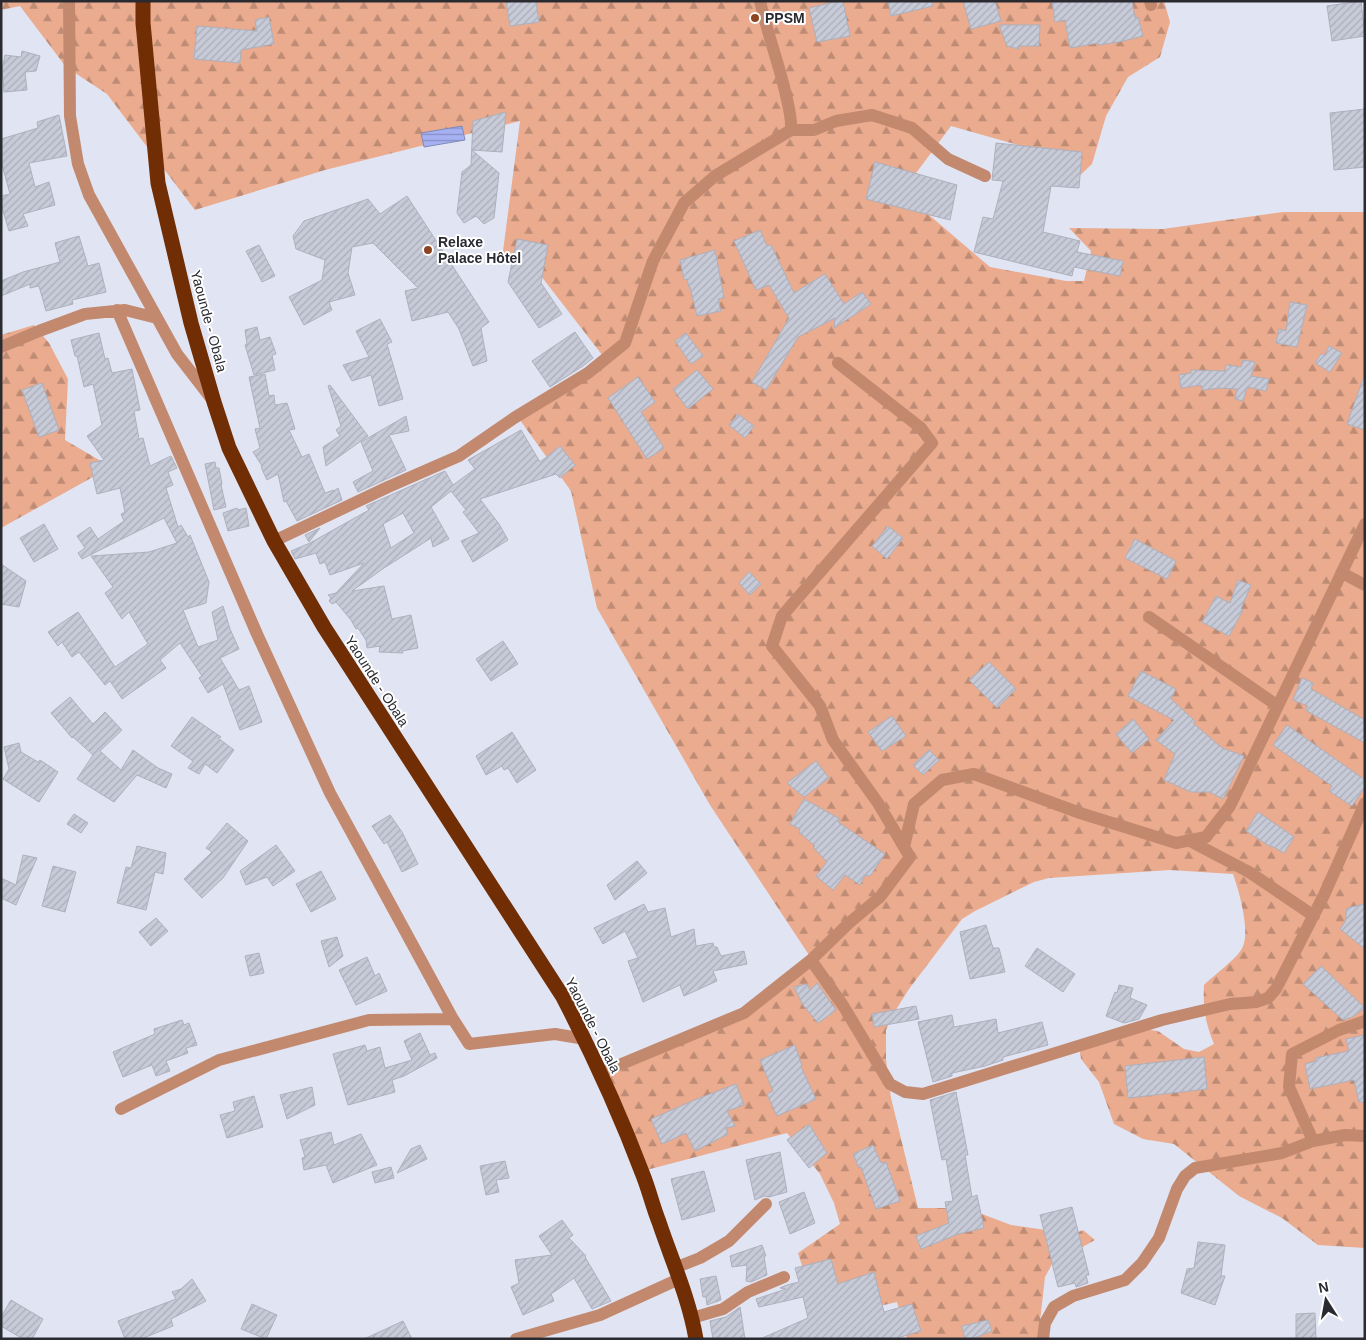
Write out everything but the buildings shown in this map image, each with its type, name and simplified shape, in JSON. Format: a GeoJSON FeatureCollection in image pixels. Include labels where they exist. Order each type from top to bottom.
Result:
{"type":"FeatureCollection","features":[{"type":"Feature","properties":{"kind":"highway","name":"Yaounde - Obala"},"geometry":{"type":"LineString","coordinates":[[143,1],[143,23],[158,183],[191,323],[214,402],[230,448],[274,541],[324,627],[563,997],[600,1073],[644,1176],[658,1221],[678,1273],[692,1318],[696,1339]]}},
{"type":"Feature","properties":{"kind":"street"},"geometry":{"type":"LineString","coordinates":[[68,1],[70,116],[78,164],[89,195],[177,354],[214,402]]}},
{"type":"Feature","properties":{"kind":"street"},"geometry":{"type":"LineString","coordinates":[[760,1],[766,29],[776,56],[785,92],[790,114],[791,130]]}},
{"type":"Feature","properties":{"kind":"street"},"geometry":{"type":"LineString","coordinates":[[274,541],[459,456],[514,418],[588,373],[625,343],[653,261],[684,203],[715,176],[791,130],[814,130],[836,121],[872,115],[912,128],[948,159],[985,176]]}},
{"type":"Feature","properties":{"kind":"street"},"geometry":{"type":"LineString","coordinates":[[118,310],[257,634],[330,793],[454,1019],[470,1044],[555,1034],[585,1040]]}},
{"type":"Feature","properties":{"kind":"street"},"geometry":{"type":"LineString","coordinates":[[1,347],[85,314],[125,310],[157,318]]}},
{"type":"Feature","properties":{"kind":"street"},"geometry":{"type":"LineString","coordinates":[[600,1073],[688,1038],[744,1013],[811,960],[849,923],[880,897],[910,857],[878,803],[833,740],[820,706],[772,646],[782,616],[932,443],[921,428],[838,363]]}},
{"type":"Feature","properties":{"kind":"street"},"geometry":{"type":"LineString","coordinates":[[904,847],[914,804],[942,780],[974,774],[1080,813],[1176,843],[1206,836],[1230,806],[1365,524]]}},
{"type":"Feature","properties":{"kind":"street"},"geometry":{"type":"LineString","coordinates":[[1342,573],[1365,585]]}},
{"type":"Feature","properties":{"kind":"street"},"geometry":{"type":"LineString","coordinates":[[1149,617],[1278,706]]}},
{"type":"Feature","properties":{"kind":"street"},"geometry":{"type":"LineString","coordinates":[[811,960],[844,1007],[890,1084],[905,1092],[923,1094],[1162,1020],[1212,1008],[1256,1002],[1268,998],[1276,989],[1314,916],[1365,803]]}},
{"type":"Feature","properties":{"kind":"street"},"geometry":{"type":"LineString","coordinates":[[1188,840],[1249,872],[1314,916]]}},
{"type":"Feature","properties":{"kind":"street"},"geometry":{"type":"LineString","coordinates":[[121,1109],[219,1060],[369,1020],[454,1019]]}},
{"type":"Feature","properties":{"kind":"street"},"geometry":{"type":"LineString","coordinates":[[1313,1141],[1288,1087],[1292,1054],[1339,1030],[1365,1021]]}},
{"type":"Feature","properties":{"kind":"street"},"geometry":{"type":"LineString","coordinates":[[1043,1339],[1044,1323],[1054,1307],[1073,1296],[1125,1280],[1142,1263],[1159,1238],[1177,1189],[1185,1176],[1195,1168],[1282,1153],[1313,1141],[1345,1135],[1365,1136]]}},
{"type":"Feature","properties":{"kind":"street"},"geometry":{"type":"LineString","coordinates":[[516,1339],[600,1315],[678,1273],[730,1241],[766,1204]]}},
{"type":"Feature","properties":{"kind":"street"},"geometry":{"type":"LineString","coordinates":[[692,1318],[723,1308],[748,1292],[784,1277]]}},
{"type":"Feature","properties":{"kind":"green space"},"geometry":{"type":"Polygon","coordinates":[[[1,1],[1164,1],[1170,22],[1160,57],[1128,77],[1106,116],[1092,164],[1075,180],[1067,159],[951,126],[902,192],[990,267],[1066,281],[1084,281],[1091,251],[1069,228],[1163,229],[1283,212],[1365,212],[1365,1248],[1318,1245],[1282,1218],[1239,1196],[1174,1144],[1143,1139],[1114,1124],[1099,1082],[1081,1059],[1079,1044],[1141,1029],[1158,1031],[1184,1049],[1199,1052],[1214,1044],[1205,1015],[1204,985],[1238,954],[1244,943],[1245,924],[1233,874],[1170,870],[1049,878],[1034,882],[962,919],[909,989],[892,1016],[886,1030],[886,1060],[891,1098],[918,1208],[966,1208],[1011,1225],[1074,1234],[1083,1230],[1095,1240],[1052,1264],[1045,1277],[1038,1339],[907,1339],[897,1302],[819,1320],[798,1253],[840,1224],[834,1203],[820,1174],[787,1133],[639,1172],[603,1079],[744,1013],[809,955],[710,805],[597,608],[571,491],[520,420],[606,360],[531,263],[502,259],[520,121],[325,170],[195,210],[107,94],[66,67],[20,6],[1,10],[1,1]]]}},
{"type":"Feature","properties":{"kind":"green space"},"geometry":{"type":"Polygon","coordinates":[[[34,325],[49,343],[68,379],[65,440],[111,467],[1,528],[1,335],[34,325]]]}},
{"type":"Feature","properties":{"kind":"water"},"geometry":{"type":"Polygon","coordinates":[[[462,126],[465,140],[424,147],[421,133],[462,126]]]}},
{"type":"Feature","properties":{"kind":"place","name":"PPSM"},"geometry":{"type":"Point","coordinates":[755,18]}},
{"type":"Feature","properties":{"kind":"place","name":"Relaxe Palace Hôtel"},"geometry":{"type":"Point","coordinates":[428,250]}}]}
